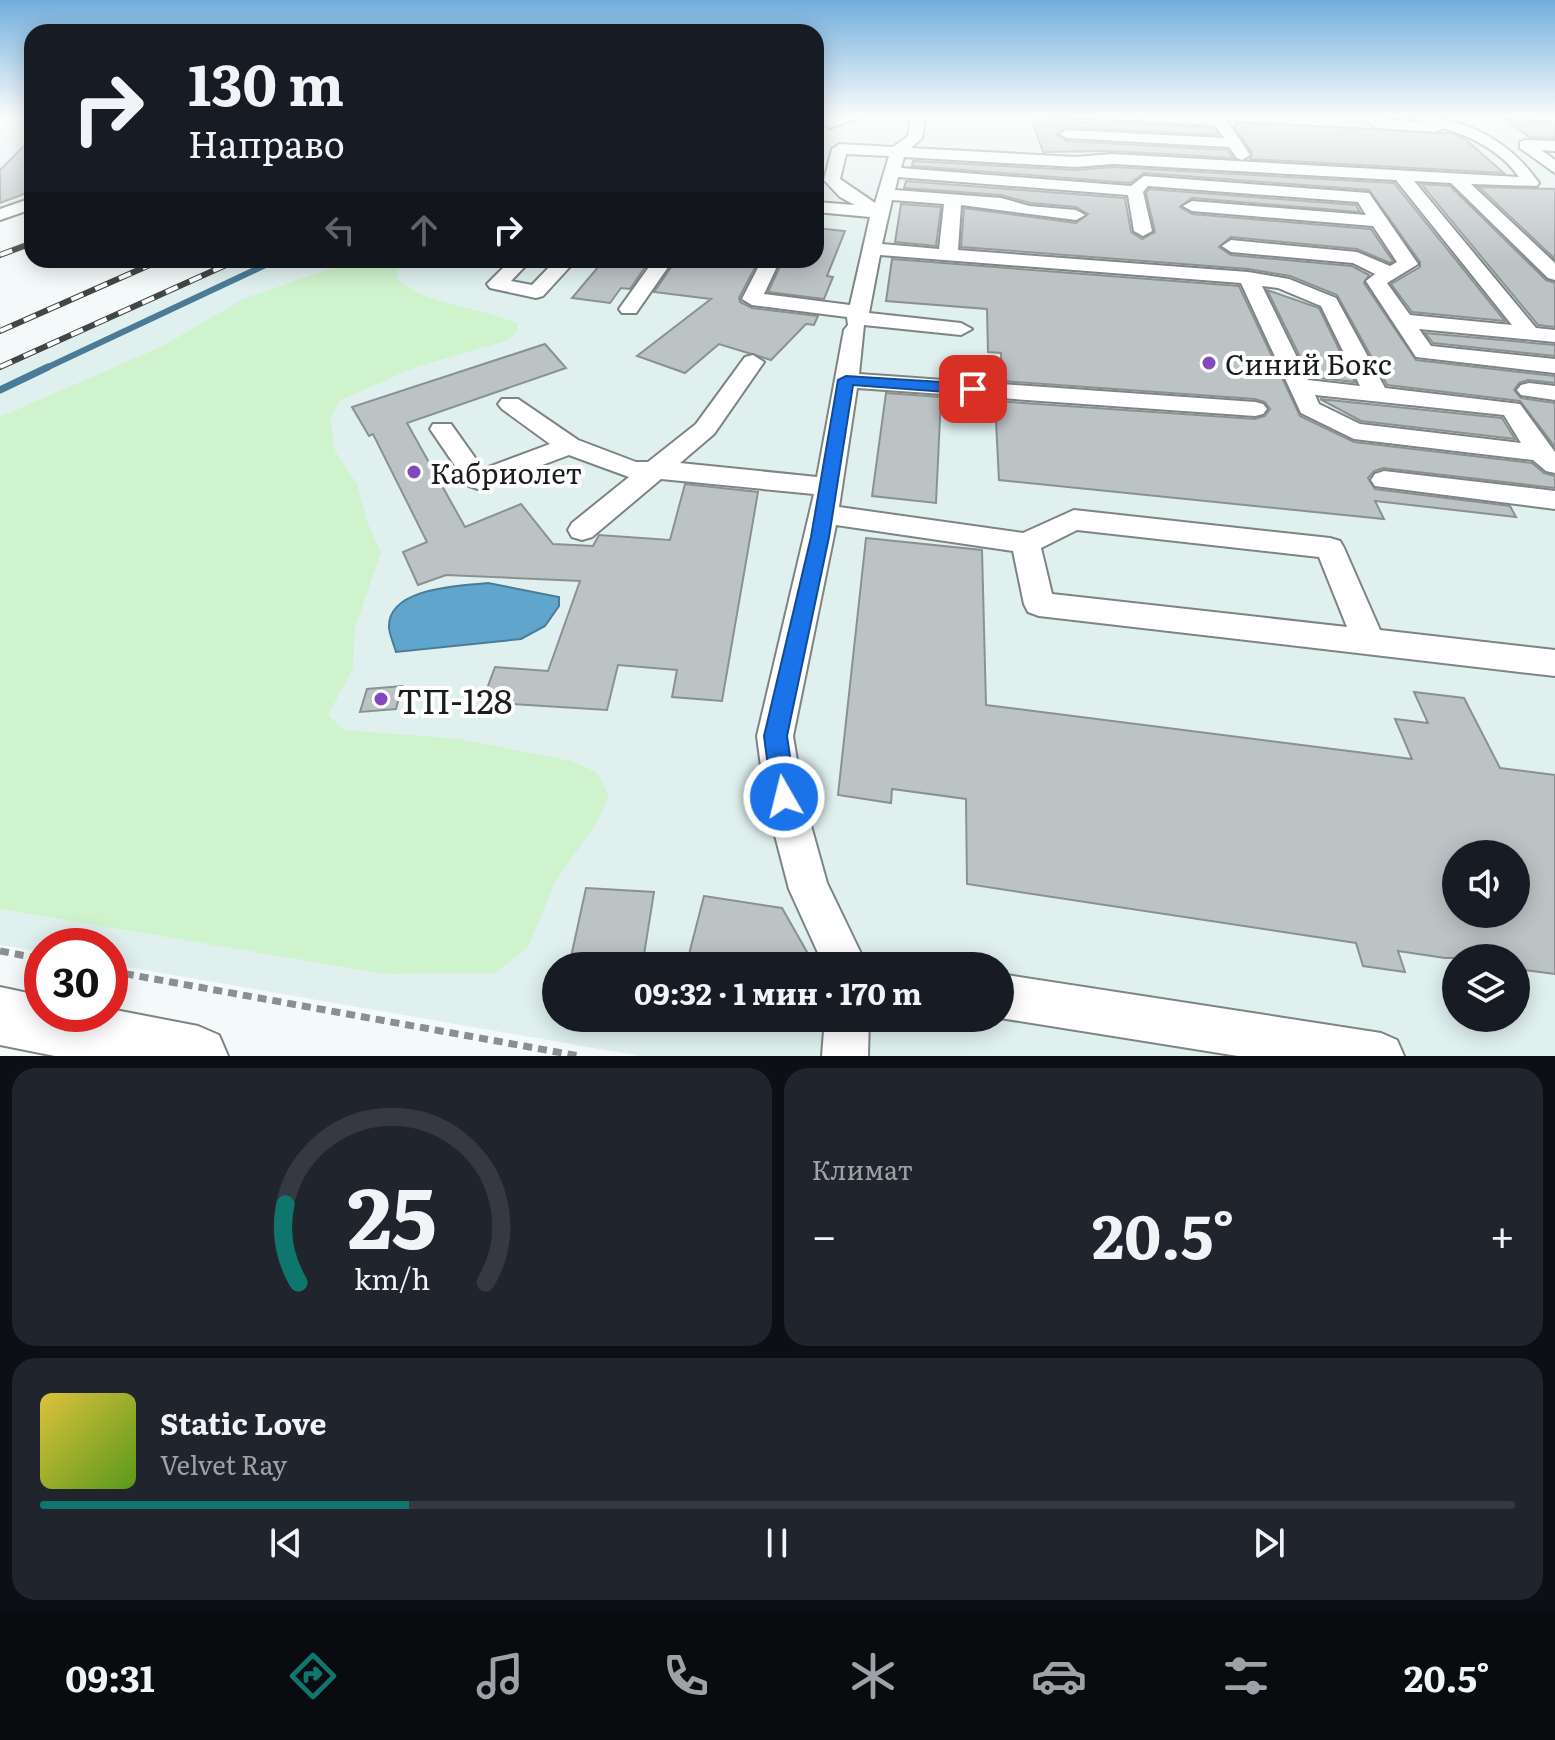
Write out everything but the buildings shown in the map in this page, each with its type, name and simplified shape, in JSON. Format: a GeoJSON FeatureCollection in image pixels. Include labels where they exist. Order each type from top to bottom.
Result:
{"type":"FeatureCollection","features":[{"type":"Feature","properties":{"kind":"main road"},"geometry":{"type":"LineString","coordinates":[[0,1016],[198,1056]]}},
{"type":"Feature","properties":{"kind":"street"},"geometry":{"type":"LineString","coordinates":[[836,166],[832,180],[846,193],[880,213]]}},
{"type":"Feature","properties":{"kind":"street"},"geometry":{"type":"LineString","coordinates":[[839,952],[809,889],[784,797],[775,736],[825,500],[857,320],[893,166]]}},
{"type":"Feature","properties":{"kind":"street"},"geometry":{"type":"LineString","coordinates":[[1237,166],[1531,183],[1521,166]]}},
{"type":"Feature","properties":{"kind":"street"},"geometry":{"type":"LineString","coordinates":[[891,172],[1135,191]]}},
{"type":"Feature","properties":{"kind":"street"},"geometry":{"type":"LineString","coordinates":[[1334,172],[1352,197]]}},
{"type":"Feature","properties":{"kind":"street"},"geometry":{"type":"LineString","coordinates":[[1401,176],[1530,334]]}},
{"type":"Feature","properties":{"kind":"street"},"geometry":{"type":"LineString","coordinates":[[1456,179],[1555,274]]}},
{"type":"Feature","properties":{"kind":"street"},"geometry":{"type":"LineString","coordinates":[[1135,191],[1144,181],[1363,197],[1408,264],[1376,281],[1424,352],[1555,366]]}},
{"type":"Feature","properties":{"kind":"street"},"geometry":{"type":"LineString","coordinates":[[1135,191],[1143,231]]}},
{"type":"Feature","properties":{"kind":"street"},"geometry":{"type":"LineString","coordinates":[[885,194],[953,199],[1076,215]]}},
{"type":"Feature","properties":{"kind":"street"},"geometry":{"type":"LineString","coordinates":[[948,255],[953,199]]}},
{"type":"Feature","properties":{"kind":"street"},"geometry":{"type":"LineString","coordinates":[[0,215],[24,206]]}},
{"type":"Feature","properties":{"kind":"street"},"geometry":{"type":"LineString","coordinates":[[1192,206],[1379,221]]}},
{"type":"Feature","properties":{"kind":"street"},"geometry":{"type":"LineString","coordinates":[[824,208],[880,213]]}},
{"type":"Feature","properties":{"kind":"street"},"geometry":{"type":"LineString","coordinates":[[1238,241],[1357,258],[1390,273]]}},
{"type":"Feature","properties":{"kind":"street"},"geometry":{"type":"LineString","coordinates":[[1521,242],[1555,244]]}},
{"type":"Feature","properties":{"kind":"street"},"geometry":{"type":"LineString","coordinates":[[872,249],[1282,283],[1329,302],[1376,394]]}},
{"type":"Feature","properties":{"kind":"street"},"geometry":{"type":"LineString","coordinates":[[514,268],[497,284],[536,292],[559,268]]}},
{"type":"Feature","properties":{"kind":"street"},"geometry":{"type":"LineString","coordinates":[[629,309],[658,268]]}},
{"type":"Feature","properties":{"kind":"street"},"geometry":{"type":"LineString","coordinates":[[767,268],[752,299],[857,320],[961,329]]}},
{"type":"Feature","properties":{"kind":"street"},"geometry":{"type":"LineString","coordinates":[[1248,278],[1309,408],[1354,431],[1548,459]]}},
{"type":"Feature","properties":{"kind":"street"},"geometry":{"type":"LineString","coordinates":[[1404,321],[1555,336]]}},
{"type":"Feature","properties":{"kind":"street"},"geometry":{"type":"LineString","coordinates":[[582,530],[705,429],[753,362]]}},
{"type":"Feature","properties":{"kind":"street"},"geometry":{"type":"LineString","coordinates":[[846,380],[1255,409]]}},
{"type":"Feature","properties":{"kind":"street"},"geometry":{"type":"LineString","coordinates":[[1299,386],[1512,409],[1548,459]]}},
{"type":"Feature","properties":{"kind":"street"},"geometry":{"type":"LineString","coordinates":[[1529,390],[1555,393]]}},
{"type":"Feature","properties":{"kind":"street"},"geometry":{"type":"LineString","coordinates":[[510,404],[569,446],[633,470],[657,471],[825,500],[1026,543],[1074,520],[1330,548],[1369,642]]}},
{"type":"Feature","properties":{"kind":"street"},"geometry":{"type":"LineString","coordinates":[[442,429],[478,480],[569,446]]}},
{"type":"Feature","properties":{"kind":"street"},"geometry":{"type":"LineString","coordinates":[[1384,480],[1555,500]]}},
{"type":"Feature","properties":{"kind":"street"},"geometry":{"type":"LineString","coordinates":[[1026,543],[1039,604],[1555,663]]}},
{"type":"Feature","properties":{"kind":"street"},"geometry":{"type":"LineString","coordinates":[[1014,998],[1381,1056]]}},
{"type":"Feature","properties":{"kind":"street"},"geometry":{"type":"LineString","coordinates":[[845,1056],[846,1032]]}},
{"type":"Feature","properties":{"kind":"path"},"geometry":{"type":"LineString","coordinates":[[0,951],[24,956]]}},
{"type":"Feature","properties":{"kind":"path"},"geometry":{"type":"LineString","coordinates":[[128,974],[579,1056]]}},
{"type":"Feature","properties":{"kind":"shaded area"},"geometry":{"type":"Polygon","coordinates":[[[0,166],[24,166],[24,209],[0,218],[0,166]]]}},
{"type":"Feature","properties":{"kind":"shaded area"},"geometry":{"type":"Polygon","coordinates":[[[824,166],[1555,166],[1555,1056],[640,1056],[128,967],[128,928],[24,928],[24,949],[0,945],[0,368],[225,268],[824,268],[824,166]]]}},
{"type":"Feature","properties":{"kind":"green space"},"geometry":{"type":"Polygon","coordinates":[[[333,268],[400,268],[397,279],[424,295],[518,324],[517,332],[505,341],[413,368],[341,400],[330,417],[335,451],[357,484],[368,524],[381,552],[355,628],[353,668],[328,715],[344,730],[459,739],[571,761],[596,772],[609,796],[596,824],[556,880],[528,947],[495,973],[387,974],[128,930],[128,928],[0,909],[0,417],[163,346],[243,299],[333,268]]]}},
{"type":"Feature","properties":{"kind":"water"},"geometry":{"type":"Polygon","coordinates":[[[488,583],[559,597],[559,606],[545,626],[521,639],[396,652],[389,628],[392,614],[400,604],[427,591],[488,583]]]}},
{"type":"Feature","properties":{"kind":"waterway"},"geometry":{"type":"LineString","coordinates":[[44,369],[259,268]]}},
{"type":"Feature","properties":{"kind":"waterway"},"geometry":{"type":"LineString","coordinates":[[0,390],[48,367]]}},
{"type":"Feature","properties":{"kind":"railway"},"geometry":{"type":"LineString","coordinates":[[0,255],[24,246]]}},
{"type":"Feature","properties":{"kind":"railway"},"geometry":{"type":"LineString","coordinates":[[0,331],[143,268]]}},
{"type":"Feature","properties":{"kind":"railway"},"geometry":{"type":"LineString","coordinates":[[0,367],[219,268]]}},
{"type":"Feature","properties":{"kind":"place","name":"Синий Бокс"},"geometry":{"type":"Point","coordinates":[1209,363]}},
{"type":"Feature","properties":{"kind":"place","name":"Кабриолет"},"geometry":{"type":"Point","coordinates":[414,472]}},
{"type":"Feature","properties":{"kind":"place","name":"ТП-128"},"geometry":{"type":"Point","coordinates":[381,699]}},
{"type":"Feature","properties":{"kind":"route"},"geometry":{"type":"LineString","coordinates":[[784,797],[775,736],[820,537],[846,380],[973,389]]}}]}
